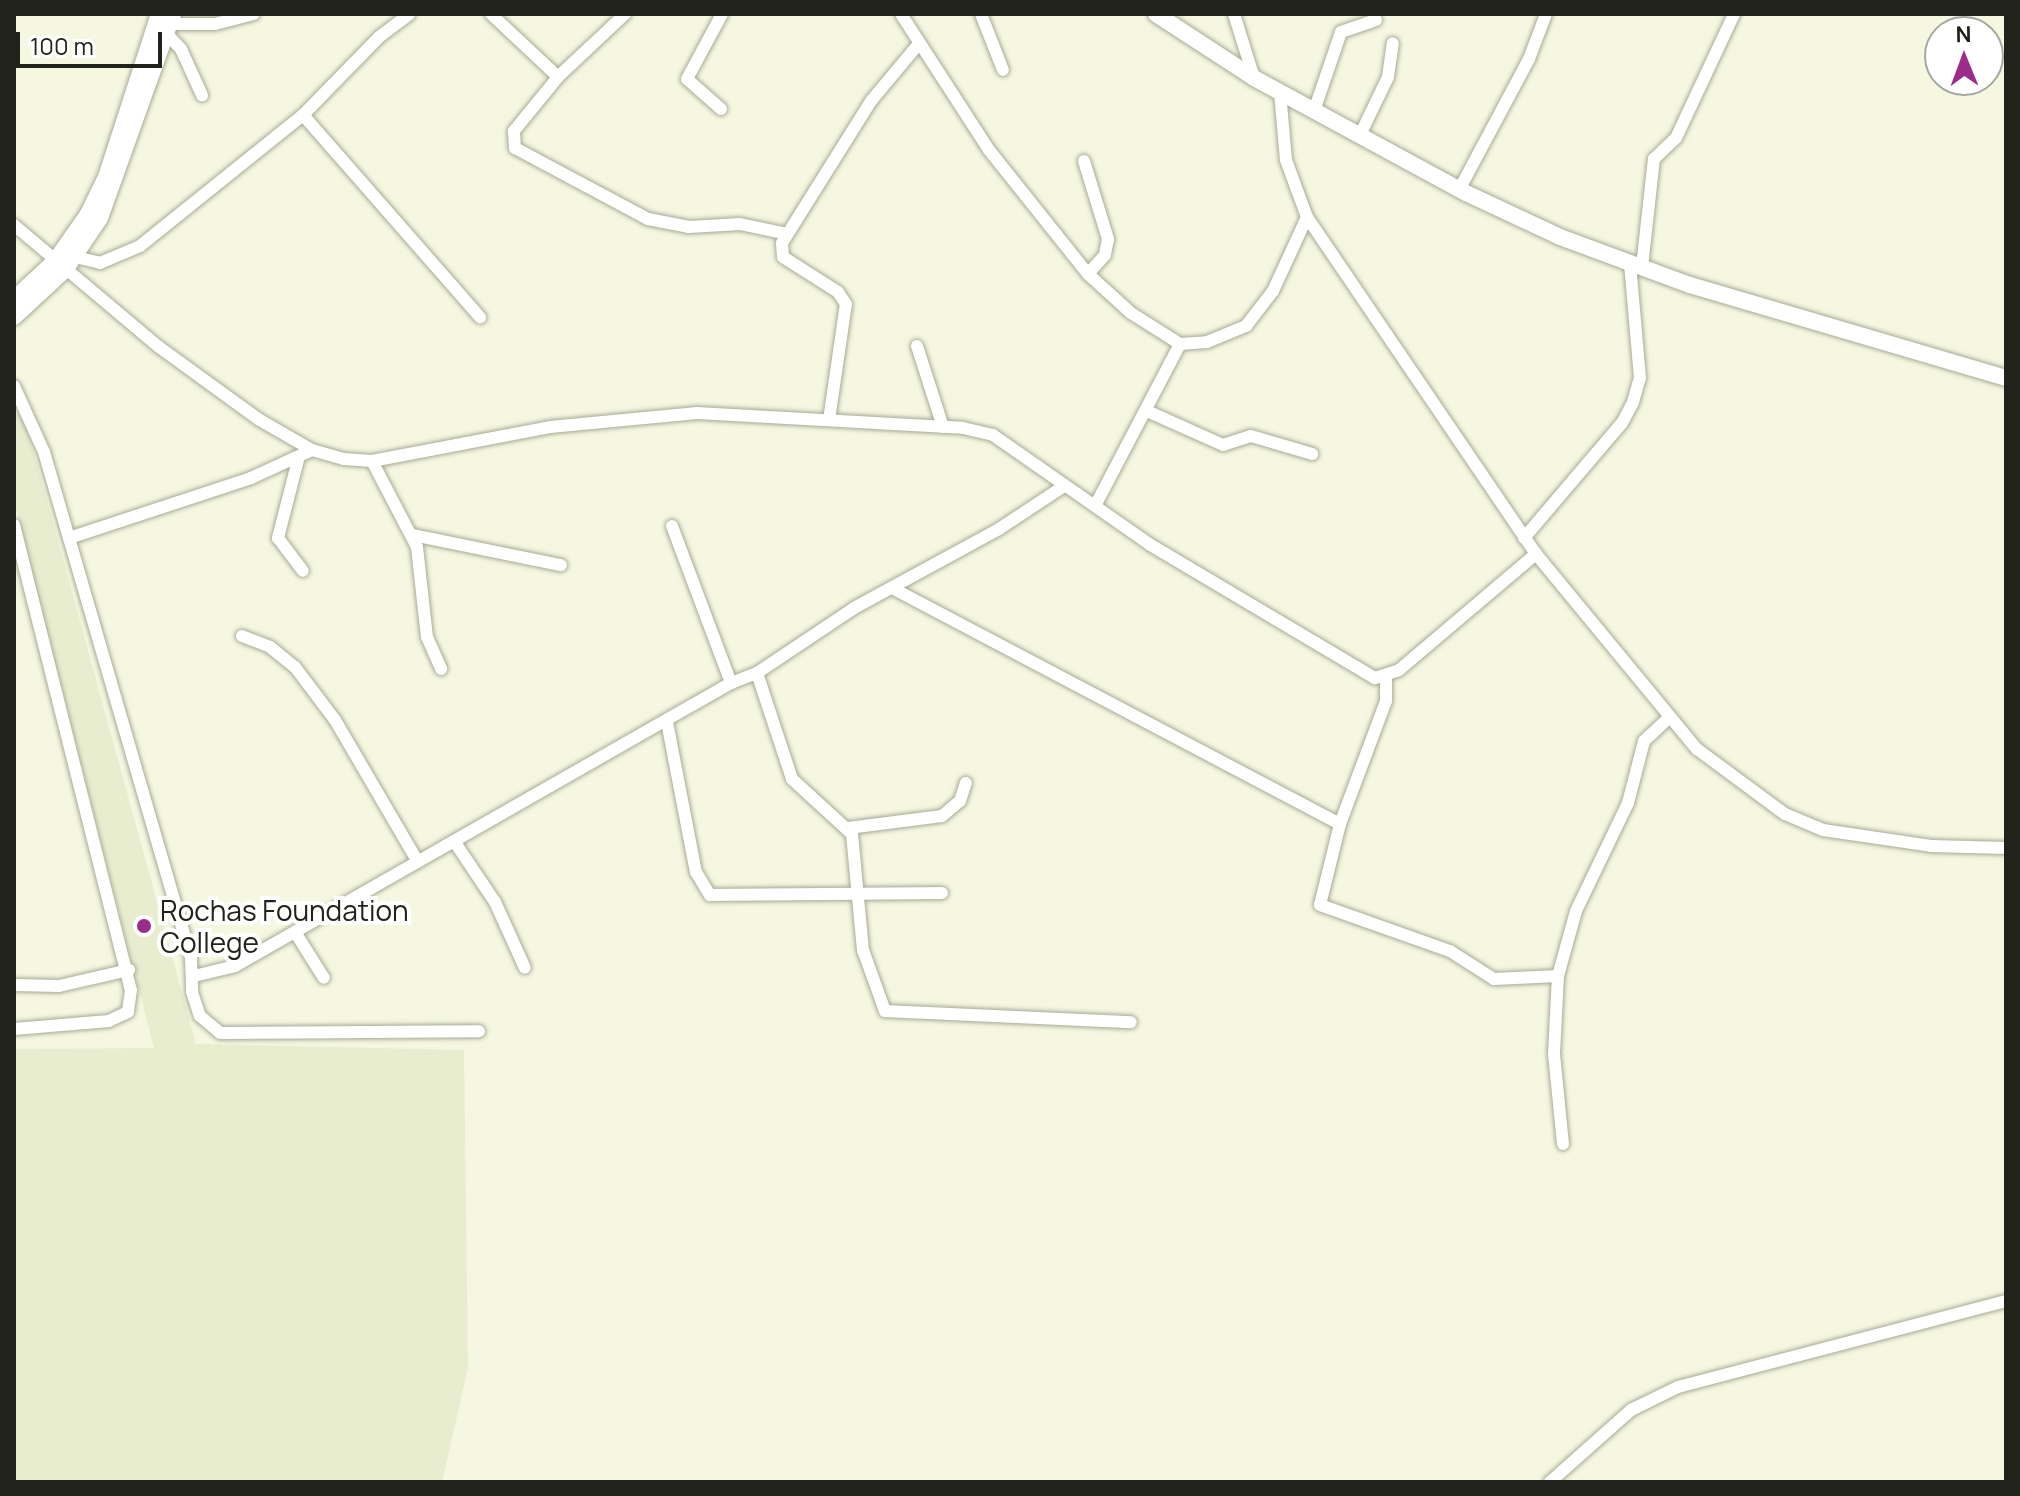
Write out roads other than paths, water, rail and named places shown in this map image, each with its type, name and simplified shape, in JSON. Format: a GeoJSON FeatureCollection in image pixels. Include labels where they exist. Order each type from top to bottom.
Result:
{"type":"FeatureCollection","features":[{"type":"Feature","properties":{"kind":"main road"},"geometry":{"type":"LineString","coordinates":[[1156,14],[1254,78],[1459,190],[1560,237],[1636,265],[2006,378]]}},
{"type":"Feature","properties":{"kind":"main road"},"geometry":{"type":"LineString","coordinates":[[14,317],[65,263],[114,187],[167,22]]}},
{"type":"Feature","properties":{"kind":"main road"},"geometry":{"type":"LineString","coordinates":[[14,299],[65,263]]}},
{"type":"Feature","properties":{"kind":"street"},"geometry":{"type":"LineString","coordinates":[[202,95],[167,22],[215,24],[254,14]]}},
{"type":"Feature","properties":{"kind":"street"},"geometry":{"type":"LineString","coordinates":[[491,14],[558,77]]}},
{"type":"Feature","properties":{"kind":"street"},"geometry":{"type":"LineString","coordinates":[[625,14],[558,77],[514,131],[515,148],[648,219],[689,227],[740,224],[787,234]]}},
{"type":"Feature","properties":{"kind":"street"},"geometry":{"type":"LineString","coordinates":[[721,109],[687,79],[722,14]]}},
{"type":"Feature","properties":{"kind":"street"},"geometry":{"type":"LineString","coordinates":[[901,14],[917,46],[989,150],[1088,274],[1131,313],[1180,344],[1207,342],[1246,326],[1273,291],[1307,217]]}},
{"type":"Feature","properties":{"kind":"street"},"geometry":{"type":"LineString","coordinates":[[981,14],[1003,70]]}},
{"type":"Feature","properties":{"kind":"street"},"geometry":{"type":"LineString","coordinates":[[1234,14],[1254,78]]}},
{"type":"Feature","properties":{"kind":"street"},"geometry":{"type":"LineString","coordinates":[[1459,190],[1529,59],[1546,14]]}},
{"type":"Feature","properties":{"kind":"street"},"geometry":{"type":"LineString","coordinates":[[1524,538],[1622,423],[1633,402],[1640,378],[1636,265],[1654,159],[1676,138],[1734,14]]}},
{"type":"Feature","properties":{"kind":"street"},"geometry":{"type":"LineString","coordinates":[[65,263],[100,263],[119,259],[303,115],[404,15]]}},
{"type":"Feature","properties":{"kind":"street"},"geometry":{"type":"LineString","coordinates":[[1314,111],[1341,32],[1376,20]]}},
{"type":"Feature","properties":{"kind":"street"},"geometry":{"type":"LineString","coordinates":[[1360,135],[1388,77],[1393,43]]}},
{"type":"Feature","properties":{"kind":"street"},"geometry":{"type":"LineString","coordinates":[[829,420],[846,304],[838,292],[783,257],[780,250],[871,101],[917,46]]}},
{"type":"Feature","properties":{"kind":"street"},"geometry":{"type":"LineString","coordinates":[[1280,92],[1286,160],[1307,217],[1524,538],[1697,749],[1743,787],[1810,825],[1931,846],[2006,848]]}},
{"type":"Feature","properties":{"kind":"street"},"geometry":{"type":"LineString","coordinates":[[303,115],[480,317]]}},
{"type":"Feature","properties":{"kind":"street"},"geometry":{"type":"LineString","coordinates":[[1084,161],[1108,239],[1105,255],[1088,274]]}},
{"type":"Feature","properties":{"kind":"street"},"geometry":{"type":"LineString","coordinates":[[14,225],[65,263],[159,347],[258,419],[312,450],[372,461],[550,427],[667,416],[829,420],[943,427],[993,435],[1095,506],[1375,678],[1386,678],[1536,554]]}},
{"type":"Feature","properties":{"kind":"street"},"geometry":{"type":"LineString","coordinates":[[1095,506],[1180,344]]}},
{"type":"Feature","properties":{"kind":"street"},"geometry":{"type":"LineString","coordinates":[[917,346],[943,427]]}},
{"type":"Feature","properties":{"kind":"street"},"geometry":{"type":"LineString","coordinates":[[14,386],[44,452],[194,976],[192,992],[200,1016],[220,1033],[479,1031]]}},
{"type":"Feature","properties":{"kind":"street"},"geometry":{"type":"LineString","coordinates":[[1147,411],[1223,445],[1251,436],[1312,454]]}},
{"type":"Feature","properties":{"kind":"street"},"geometry":{"type":"LineString","coordinates":[[69,538],[298,460],[312,450]]}},
{"type":"Feature","properties":{"kind":"street"},"geometry":{"type":"LineString","coordinates":[[298,460],[278,538],[303,571]]}},
{"type":"Feature","properties":{"kind":"street"},"geometry":{"type":"LineString","coordinates":[[372,461],[413,535],[427,637],[441,669]]}},
{"type":"Feature","properties":{"kind":"street"},"geometry":{"type":"LineString","coordinates":[[194,976],[235,966],[731,683],[757,673],[892,588],[999,529],[1064,486]]}},
{"type":"Feature","properties":{"kind":"street"},"geometry":{"type":"LineString","coordinates":[[14,525],[129,970],[128,1012],[76,1028],[14,1029]]}},
{"type":"Feature","properties":{"kind":"street"},"geometry":{"type":"LineString","coordinates":[[672,526],[731,683]]}},
{"type":"Feature","properties":{"kind":"street"},"geometry":{"type":"LineString","coordinates":[[413,535],[561,565]]}},
{"type":"Feature","properties":{"kind":"street"},"geometry":{"type":"LineString","coordinates":[[892,588],[1340,824]]}},
{"type":"Feature","properties":{"kind":"street"},"geometry":{"type":"LineString","coordinates":[[242,636],[270,647],[295,667],[335,720],[418,862]]}},
{"type":"Feature","properties":{"kind":"street"},"geometry":{"type":"LineString","coordinates":[[757,673],[792,779],[848,828],[863,950],[885,1011],[1131,1022]]}},
{"type":"Feature","properties":{"kind":"street"},"geometry":{"type":"LineString","coordinates":[[1386,678],[1380,723],[1340,824],[1317,899],[1323,909],[1450,951],[1494,979],[1558,976]]}},
{"type":"Feature","properties":{"kind":"street"},"geometry":{"type":"LineString","coordinates":[[1563,1144],[1554,1054],[1558,976],[1576,911],[1628,803],[1644,741],[1670,717]]}},
{"type":"Feature","properties":{"kind":"street"},"geometry":{"type":"LineString","coordinates":[[667,722],[696,872],[710,895],[942,893]]}},
{"type":"Feature","properties":{"kind":"street"},"geometry":{"type":"LineString","coordinates":[[848,828],[942,816],[960,801],[966,783]]}},
{"type":"Feature","properties":{"kind":"street"},"geometry":{"type":"LineString","coordinates":[[454,841],[495,902],[525,968]]}},
{"type":"Feature","properties":{"kind":"street"},"geometry":{"type":"LineString","coordinates":[[295,932],[324,978]]}},
{"type":"Feature","properties":{"kind":"street"},"geometry":{"type":"LineString","coordinates":[[14,985],[59,986],[129,970]]}},
{"type":"Feature","properties":{"kind":"street"},"geometry":{"type":"LineString","coordinates":[[1550,1482],[1621,1417],[1678,1387],[2006,1301]]}},
{"type":"Feature","properties":{"kind":"place","name":"Rochas Foundation College"},"geometry":{"type":"Point","coordinates":[144,926]}}]}
